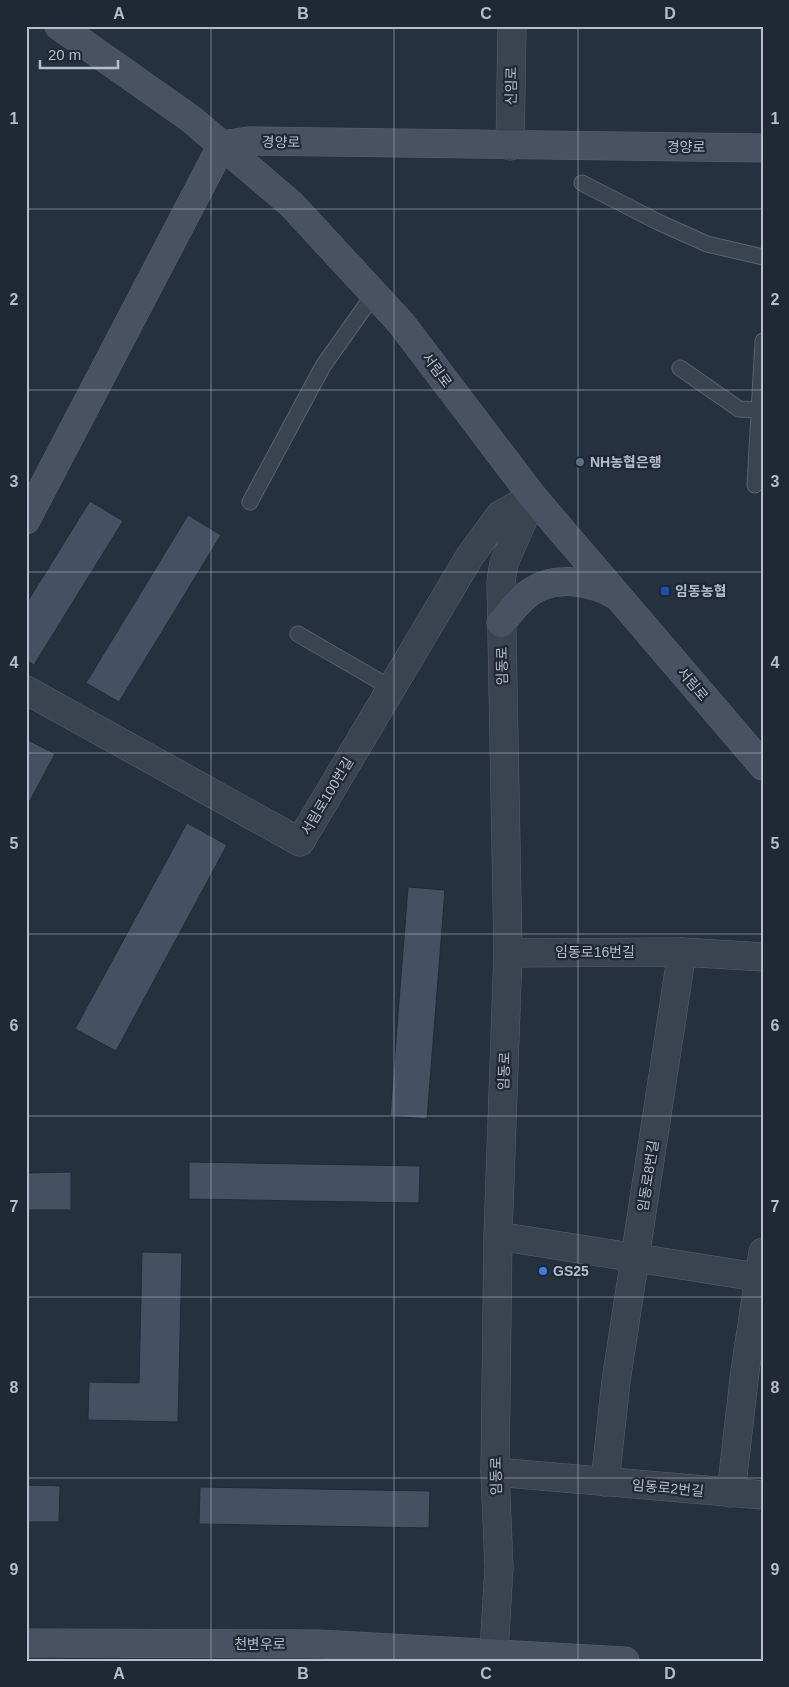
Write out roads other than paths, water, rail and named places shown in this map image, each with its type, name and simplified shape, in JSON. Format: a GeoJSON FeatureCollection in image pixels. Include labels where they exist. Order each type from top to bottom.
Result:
{"type":"FeatureCollection","features":[{"type":"Feature","properties":{"kind":"street","name":"서림로"},"geometry":{"type":"LineString","coordinates":[[59,26],[145,86],[222,145],[292,204],[401,323],[533,497],[763,766]]}},
{"type":"Feature","properties":{"kind":"street","name":"신임로"},"geometry":{"type":"LineString","coordinates":[[510,146],[512,26]]}},
{"type":"Feature","properties":{"kind":"street","name":"경양로"},"geometry":{"type":"LineString","coordinates":[[222,145],[248,142],[763,148]]}},
{"type":"Feature","properties":{"kind":"street"},"geometry":{"type":"LineString","coordinates":[[26,520],[222,145]]}},
{"type":"Feature","properties":{"kind":"street","name":"임동로"},"geometry":{"type":"LineString","coordinates":[[488,1659],[499,1567],[495,1472],[498,1236],[508,953],[501,581],[504,563],[533,497]]}},
{"type":"Feature","properties":{"kind":"street","name":"서림로100번길"},"geometry":{"type":"LineString","coordinates":[[26,690],[300,842],[470,556],[500,515],[533,497]]}},
{"type":"Feature","properties":{"kind":"street"},"geometry":{"type":"LineString","coordinates":[[501,623],[523,597],[535,589],[550,584],[587,582],[618,596]]}},
{"type":"Feature","properties":{"kind":"street","name":"임동로16번길"},"geometry":{"type":"LineString","coordinates":[[508,953],[682,952],[763,957]]}},
{"type":"Feature","properties":{"kind":"street","name":"임동로8번길"},"geometry":{"type":"LineString","coordinates":[[604,1482],[616,1381],[682,952]]}},
{"type":"Feature","properties":{"kind":"street"},"geometry":{"type":"LineString","coordinates":[[498,1236],[635,1258],[762,1269],[745,1371],[731,1493]]}},
{"type":"Feature","properties":{"kind":"street","name":"임동로2번길"},"geometry":{"type":"LineString","coordinates":[[495,1472],[763,1495]]}},
{"type":"Feature","properties":{"kind":"street","name":"천변우로"},"geometry":{"type":"LineString","coordinates":[[26,1643],[319,1644],[488,1659],[625,1661]]}},
{"type":"Feature","properties":{"kind":"lane"},"geometry":{"type":"LineString","coordinates":[[582,182],[658,222],[707,244],[763,257]]}},
{"type":"Feature","properties":{"kind":"lane"},"geometry":{"type":"LineString","coordinates":[[250,502],[323,366],[374,294]]}},
{"type":"Feature","properties":{"kind":"lane"},"geometry":{"type":"LineString","coordinates":[[755,485],[763,340]]}},
{"type":"Feature","properties":{"kind":"lane"},"geometry":{"type":"LineString","coordinates":[[680,368],[739,409],[760,410]]}},
{"type":"Feature","properties":{"kind":"lane"},"geometry":{"type":"LineString","coordinates":[[298,634],[391,688]]}},
{"type":"Feature","properties":{"kind":"place","name":"NH농협은행"},"geometry":{"type":"Point","coordinates":[580,462]}},
{"type":"Feature","properties":{"kind":"place","name":"임동농협"},"geometry":{"type":"Point","coordinates":[665,591]}},
{"type":"Feature","properties":{"kind":"place","name":"GS25"},"geometry":{"type":"Point","coordinates":[543,1271]}}]}
